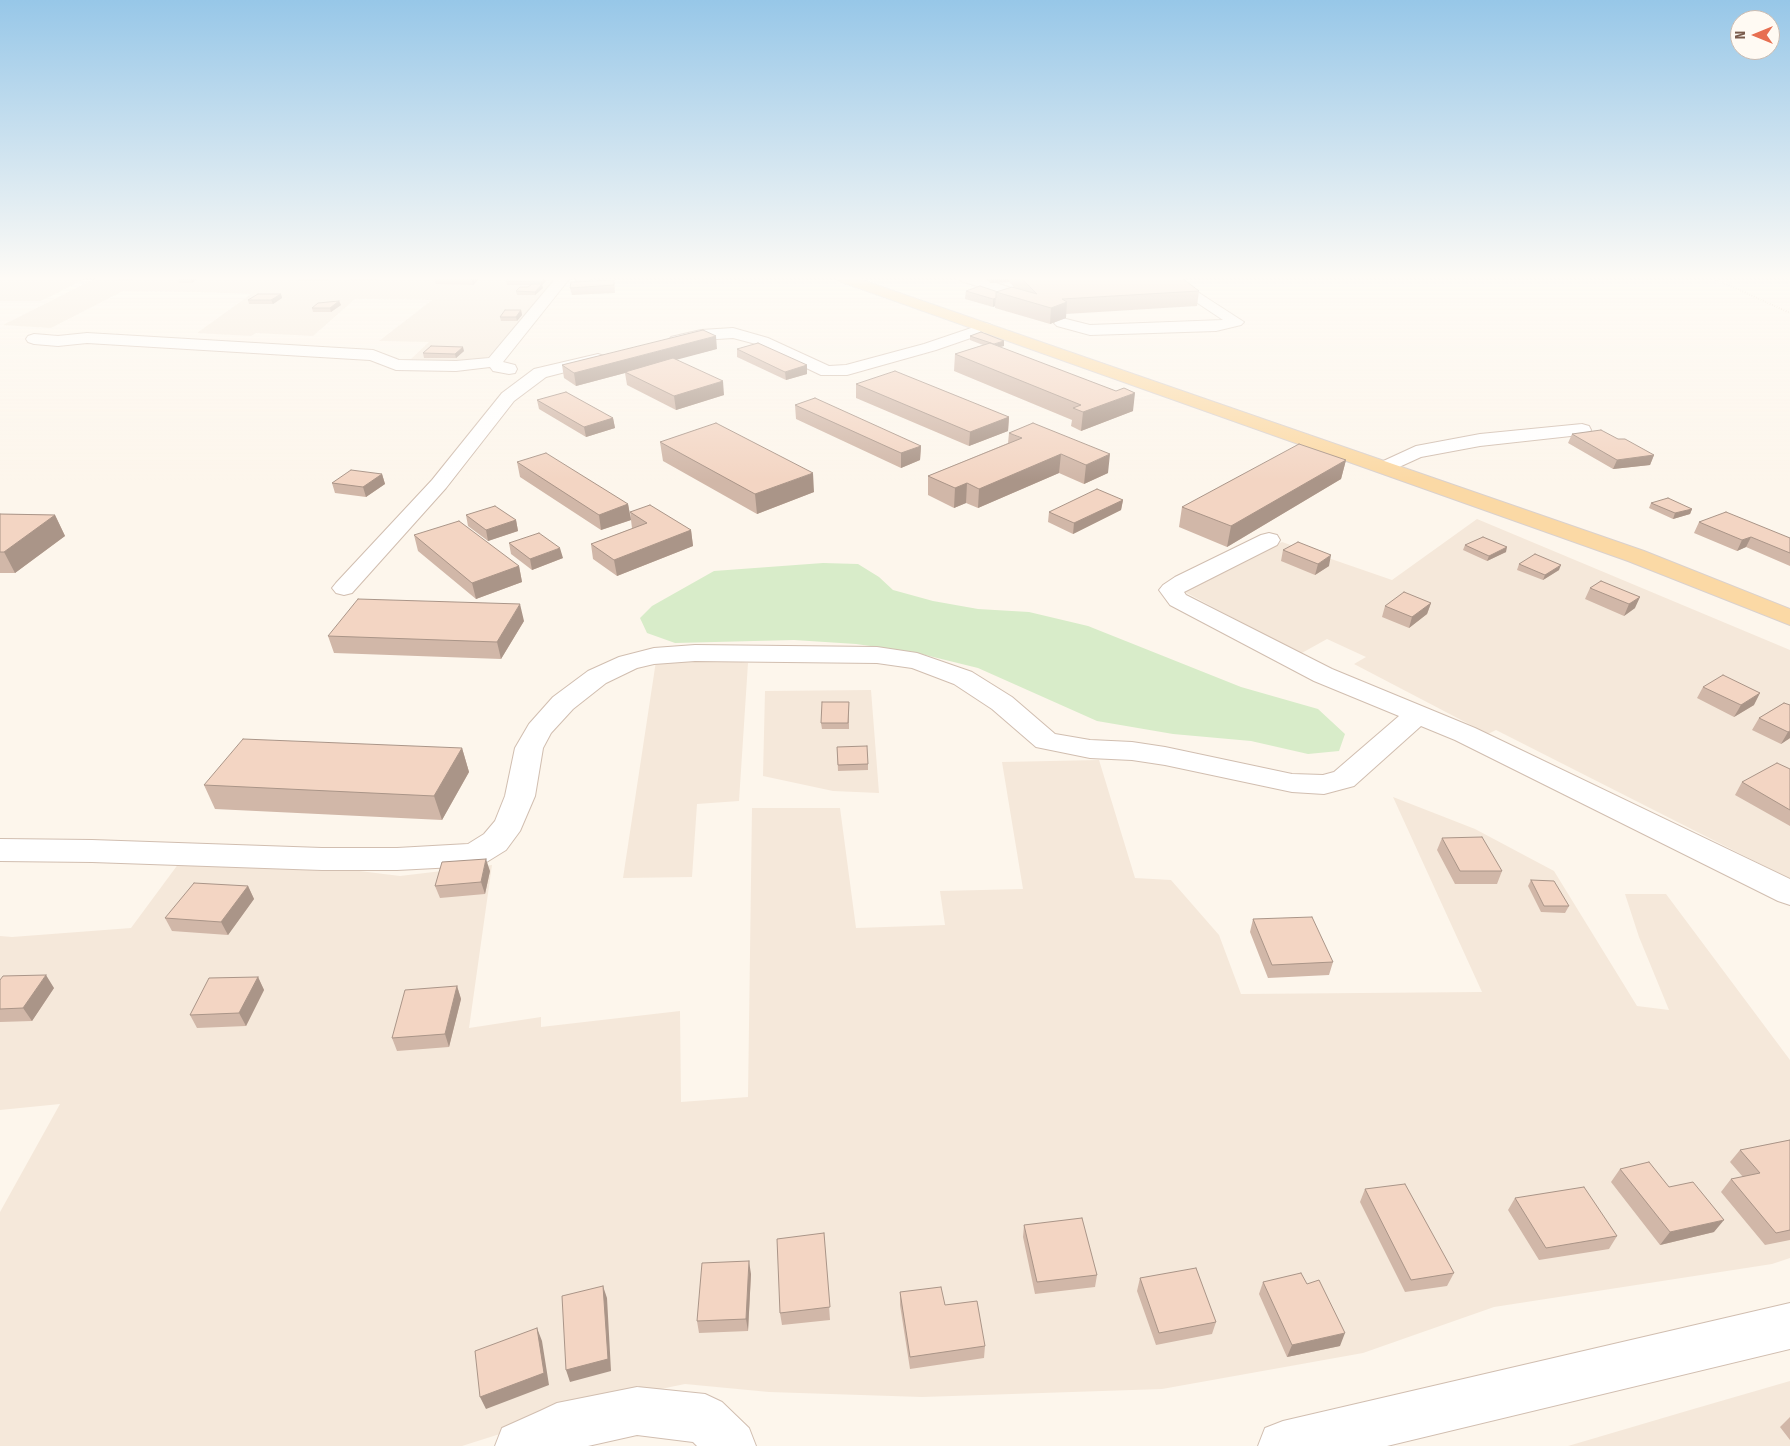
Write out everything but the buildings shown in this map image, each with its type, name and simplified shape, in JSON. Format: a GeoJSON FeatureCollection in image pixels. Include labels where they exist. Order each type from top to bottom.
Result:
{"type":"FeatureCollection","features":[{"type":"Feature","properties":{"kind":"main road"},"geometry":{"type":"LineString","coordinates":[[1036,345],[1636,556],[1790,618]]}},
{"type":"Feature","properties":{"kind":"street"},"geometry":{"type":"LineString","coordinates":[[213,345],[373,355],[396,365],[456,366],[494,362],[507,345]]}},
{"type":"Feature","properties":{"kind":"street"},"geometry":{"type":"LineString","coordinates":[[772,345],[827,371],[847,370],[937,345]]}},
{"type":"Feature","properties":{"kind":"street"},"geometry":{"type":"LineString","coordinates":[[494,362],[499,368],[540,373],[616,355]]}},
{"type":"Feature","properties":{"kind":"street"},"geometry":{"type":"LineString","coordinates":[[344,588],[439,484],[508,397],[540,373]]}},
{"type":"Feature","properties":{"kind":"street"},"geometry":{"type":"LineString","coordinates":[[1386,467],[1416,452],[1480,440],[1582,430]]}},
{"type":"Feature","properties":{"kind":"street"},"geometry":{"type":"LineString","coordinates":[[1270,540],[1183,582],[1171,590],[1178,600],[1306,666],[1465,734],[1790,893]]}},
{"type":"Feature","properties":{"kind":"street"},"geometry":{"type":"LineString","coordinates":[[0,850],[92,851],[322,859],[398,859],[474,855],[495,842],[509,824],[520,796],[529,748],[539,730],[563,703],[597,677],[628,662],[654,656],[696,653],[877,655],[917,661],[963,678],[1002,703],[1046,741],[1090,749],[1132,751],[1164,756],[1292,783],[1324,785],[1344,779],[1418,714]]}},
{"type":"Feature","properties":{"kind":"street"},"geometry":{"type":"LineString","coordinates":[[1283,1446],[1790,1326]]}},
{"type":"Feature","properties":{"kind":"street"},"geometry":{"type":"LineString","coordinates":[[520,1446],[557,1428],[636,1411],[704,1419],[732,1446]]}},
{"type":"Feature","properties":{"kind":"shaded area"},"geometry":{"type":"Polygon","coordinates":[[[425,345],[498,345],[488,357],[467,362],[411,359],[425,345]]]}},
{"type":"Feature","properties":{"kind":"shaded area"},"geometry":{"type":"Polygon","coordinates":[[[1477,519],[1790,650],[1790,879],[1496,730],[1488,734],[1354,664],[1366,657],[1327,639],[1300,654],[1183,591],[1282,542],[1392,580],[1477,519]]]}},
{"type":"Feature","properties":{"kind":"shaded area"},"geometry":{"type":"Polygon","coordinates":[[[713,658],[748,663],[739,801],[697,804],[692,877],[623,878],[656,661],[713,658]]]}},
{"type":"Feature","properties":{"kind":"shaded area"},"geometry":{"type":"Polygon","coordinates":[[[871,690],[879,793],[833,791],[763,776],[765,691],[871,690]]]}},
{"type":"Feature","properties":{"kind":"shaded area"},"geometry":{"type":"Polygon","coordinates":[[[1099,760],[1135,878],[1171,880],[1219,935],[1241,994],[1482,992],[1393,797],[1475,829],[1554,871],[1637,1006],[1669,1010],[1639,937],[1625,894],[1666,894],[1790,1060],[1790,1258],[1772,1264],[1494,1307],[1363,1353],[1162,1389],[922,1397],[769,1392],[685,1384],[607,1400],[462,1446],[0,1446],[0,1212],[60,1104],[0,1110],[0,936],[12,937],[131,928],[179,863],[335,868],[400,876],[492,865],[469,1028],[541,1017],[541,1027],[680,1011],[681,1102],[748,1097],[752,808],[840,808],[856,928],[945,925],[940,891],[1023,889],[1002,762],[1099,760]]]}},
{"type":"Feature","properties":{"kind":"shaded area"},"geometry":{"type":"Polygon","coordinates":[[[1790,1381],[1790,1446],[1568,1446],[1690,1410],[1790,1381]]]}},
{"type":"Feature","properties":{"kind":"green space"},"geometry":{"type":"Polygon","coordinates":[[[823,563],[858,564],[879,577],[893,590],[933,601],[978,609],[1029,612],[1088,626],[1241,687],[1318,709],[1345,734],[1339,751],[1308,754],[1251,741],[1173,734],[1097,721],[978,668],[913,652],[856,644],[794,640],[675,643],[647,633],[640,618],[652,606],[714,571],[823,563]]]}}]}
